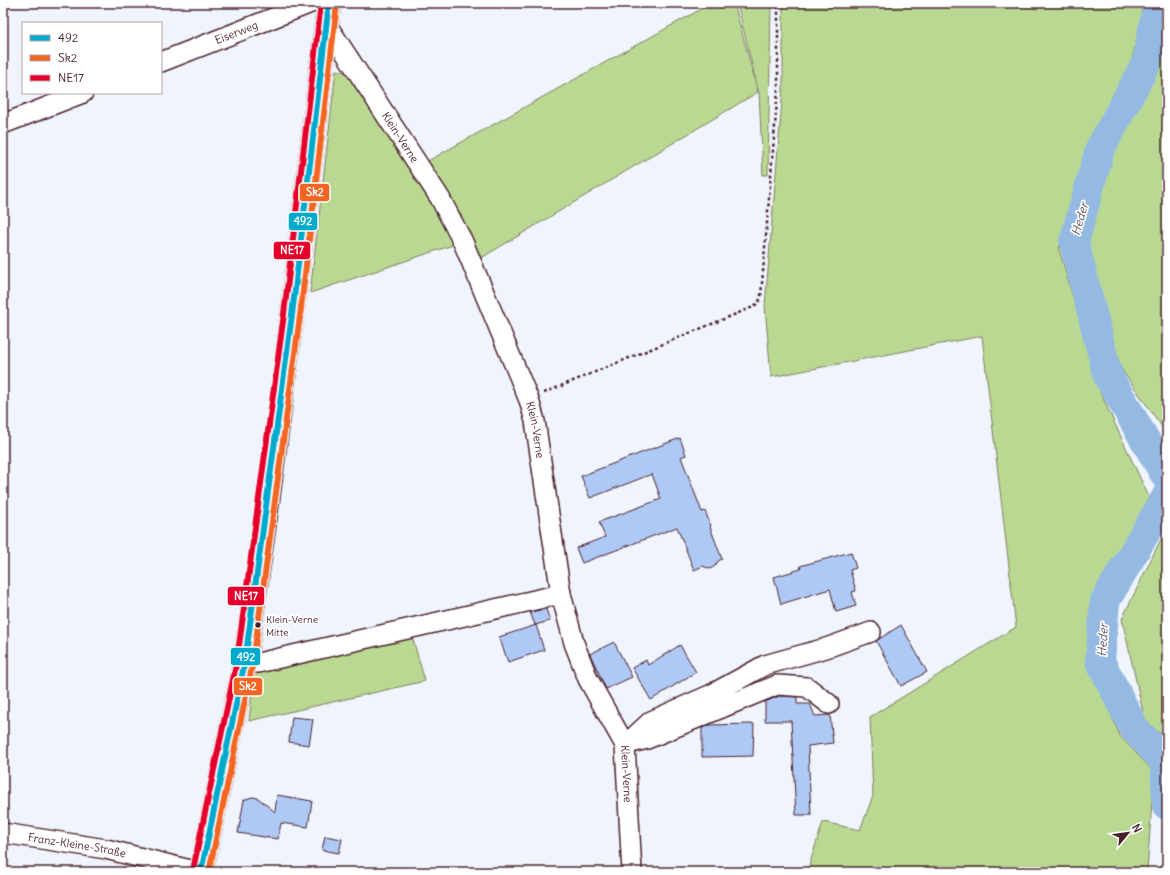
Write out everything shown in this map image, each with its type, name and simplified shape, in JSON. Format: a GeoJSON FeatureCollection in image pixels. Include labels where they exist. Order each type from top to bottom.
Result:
{"type":"FeatureCollection","features":[{"type":"Feature","properties":{"kind":"main road"},"geometry":{"type":"LineString","coordinates":[[201,872],[245,661],[281,400],[329,3]]}},
{"type":"Feature","properties":{"kind":"street","name":"Eiserweg"},"geometry":{"type":"LineString","coordinates":[[162,62],[311,3]]}},
{"type":"Feature","properties":{"kind":"street","name":"Klein-Verne"},"geometry":{"type":"LineString","coordinates":[[327,25],[443,204],[463,242],[529,400],[535,421],[561,594],[574,643],[588,679],[625,744],[632,872]]}},
{"type":"Feature","properties":{"kind":"street"},"geometry":{"type":"LineString","coordinates":[[3,124],[80,94]]}},
{"type":"Feature","properties":{"kind":"street"},"geometry":{"type":"LineString","coordinates":[[245,661],[258,663],[561,594]]}},
{"type":"Feature","properties":{"kind":"street"},"geometry":{"type":"LineString","coordinates":[[625,744],[652,721],[712,694],[764,665],[826,648],[871,632]]}},
{"type":"Feature","properties":{"kind":"street"},"geometry":{"type":"LineString","coordinates":[[625,744],[647,739],[778,685],[807,687],[829,704]]}},
{"type":"Feature","properties":{"kind":"street","name":"Franz-Kleine-Straße"},"geometry":{"type":"LineString","coordinates":[[3,833],[106,849],[198,872]]}},
{"type":"Feature","properties":{"kind":"path"},"geometry":{"type":"LineString","coordinates":[[529,400],[753,307],[758,302],[761,296],[778,89],[778,3]]}},
{"type":"Feature","properties":{"kind":"green space"},"geometry":{"type":"Polygon","coordinates":[[[712,3],[734,3],[758,92],[478,260],[426,162],[712,3]]]}},
{"type":"Feature","properties":{"kind":"green space"},"geometry":{"type":"Polygon","coordinates":[[[737,3],[771,3],[768,175],[763,175],[759,93],[737,3]]]}},
{"type":"Feature","properties":{"kind":"green space"},"geometry":{"type":"Polygon","coordinates":[[[783,3],[1141,3],[1142,18],[1132,59],[1091,149],[1059,249],[1101,394],[1149,497],[1097,601],[1092,630],[1091,666],[1120,736],[1154,772],[1147,872],[807,872],[823,822],[860,830],[873,796],[870,717],[1016,627],[982,336],[771,377],[765,306],[783,89],[783,3]]]}},
{"type":"Feature","properties":{"kind":"green space"},"geometry":{"type":"Polygon","coordinates":[[[1167,3],[1167,434],[1120,367],[1086,242],[1110,157],[1154,67],[1167,3]]]}},
{"type":"Feature","properties":{"kind":"green space"},"geometry":{"type":"Polygon","coordinates":[[[336,70],[348,73],[433,204],[456,244],[310,293],[336,70]]]}},
{"type":"Feature","properties":{"kind":"green space"},"geometry":{"type":"Polygon","coordinates":[[[1167,538],[1167,737],[1146,725],[1122,619],[1161,539],[1167,538]]]}},
{"type":"Feature","properties":{"kind":"green space"},"geometry":{"type":"Polygon","coordinates":[[[412,636],[425,681],[249,721],[254,674],[412,636]]]}},
{"type":"Feature","properties":{"kind":"building"},"geometry":{"type":"Polygon","coordinates":[[[680,438],[686,455],[681,457],[702,512],[705,511],[722,559],[710,569],[703,566],[694,570],[677,527],[582,563],[576,548],[605,537],[599,522],[661,499],[652,474],[590,498],[581,476],[680,438]]]}},
{"type":"Feature","properties":{"kind":"building"},"geometry":{"type":"Polygon","coordinates":[[[851,552],[856,568],[850,570],[856,591],[852,592],[856,606],[836,612],[830,589],[781,604],[774,577],[801,569],[800,566],[851,552]]]}},
{"type":"Feature","properties":{"kind":"building"},"geometry":{"type":"Polygon","coordinates":[[[546,609],[550,621],[535,625],[530,612],[546,609]]]}},
{"type":"Feature","properties":{"kind":"building"},"geometry":{"type":"Polygon","coordinates":[[[536,625],[544,650],[508,662],[499,637],[536,625]]]}},
{"type":"Feature","properties":{"kind":"building"},"geometry":{"type":"Polygon","coordinates":[[[901,625],[927,672],[901,686],[876,641],[901,625]]]}},
{"type":"Feature","properties":{"kind":"building"},"geometry":{"type":"Polygon","coordinates":[[[614,642],[632,677],[606,689],[590,654],[614,642]]]}},
{"type":"Feature","properties":{"kind":"building"},"geometry":{"type":"Polygon","coordinates":[[[680,645],[696,672],[651,700],[632,668],[646,660],[648,665],[680,645]]]}},
{"type":"Feature","properties":{"kind":"building"},"geometry":{"type":"Polygon","coordinates":[[[779,696],[797,697],[797,704],[810,704],[815,716],[830,715],[833,743],[808,746],[811,815],[796,815],[791,721],[765,721],[765,702],[779,696]]]}},
{"type":"Feature","properties":{"kind":"building"},"geometry":{"type":"Polygon","coordinates":[[[292,717],[313,719],[309,745],[289,742],[292,717]]]}},
{"type":"Feature","properties":{"kind":"building"},"geometry":{"type":"Polygon","coordinates":[[[754,724],[753,756],[702,757],[702,728],[710,725],[754,724]]]}},
{"type":"Feature","properties":{"kind":"building"},"geometry":{"type":"Polygon","coordinates":[[[277,795],[312,801],[308,827],[281,823],[278,839],[238,833],[244,800],[252,797],[258,798],[275,812],[277,795]]]}},
{"type":"Feature","properties":{"kind":"building"},"geometry":{"type":"Polygon","coordinates":[[[325,836],[342,839],[339,853],[322,850],[325,836]]]}},
{"type":"Feature","properties":{"kind":"waterway","name":"Heder"},"geometry":{"type":"LineString","coordinates":[[1158,3],[1147,62],[1100,149],[1074,242],[1108,376],[1167,478]]}},
{"type":"Feature","properties":{"kind":"waterway","name":"Heder"},"geometry":{"type":"LineString","coordinates":[[1167,496],[1105,601],[1100,661],[1134,728],[1165,761],[1167,805]]}},
{"type":"Feature","properties":{"kind":"transit line","name":"NE17"},"geometry":{"type":"LineString","coordinates":[[193,870],[237,660],[284,314],[321,3]]}},
{"type":"Feature","properties":{"kind":"transit line","name":"492"},"geometry":{"type":"LineString","coordinates":[[201,872],[245,661],[292,315],[329,3]]}},
{"type":"Feature","properties":{"kind":"transit line","name":"Sk2"},"geometry":{"type":"LineString","coordinates":[[209,872],[253,662],[300,316],[337,4]]}},
{"type":"Feature","properties":{"kind":"place","name":"Klein-Verne Mitte"},"geometry":{"type":"Point","coordinates":[258,625]}}]}
